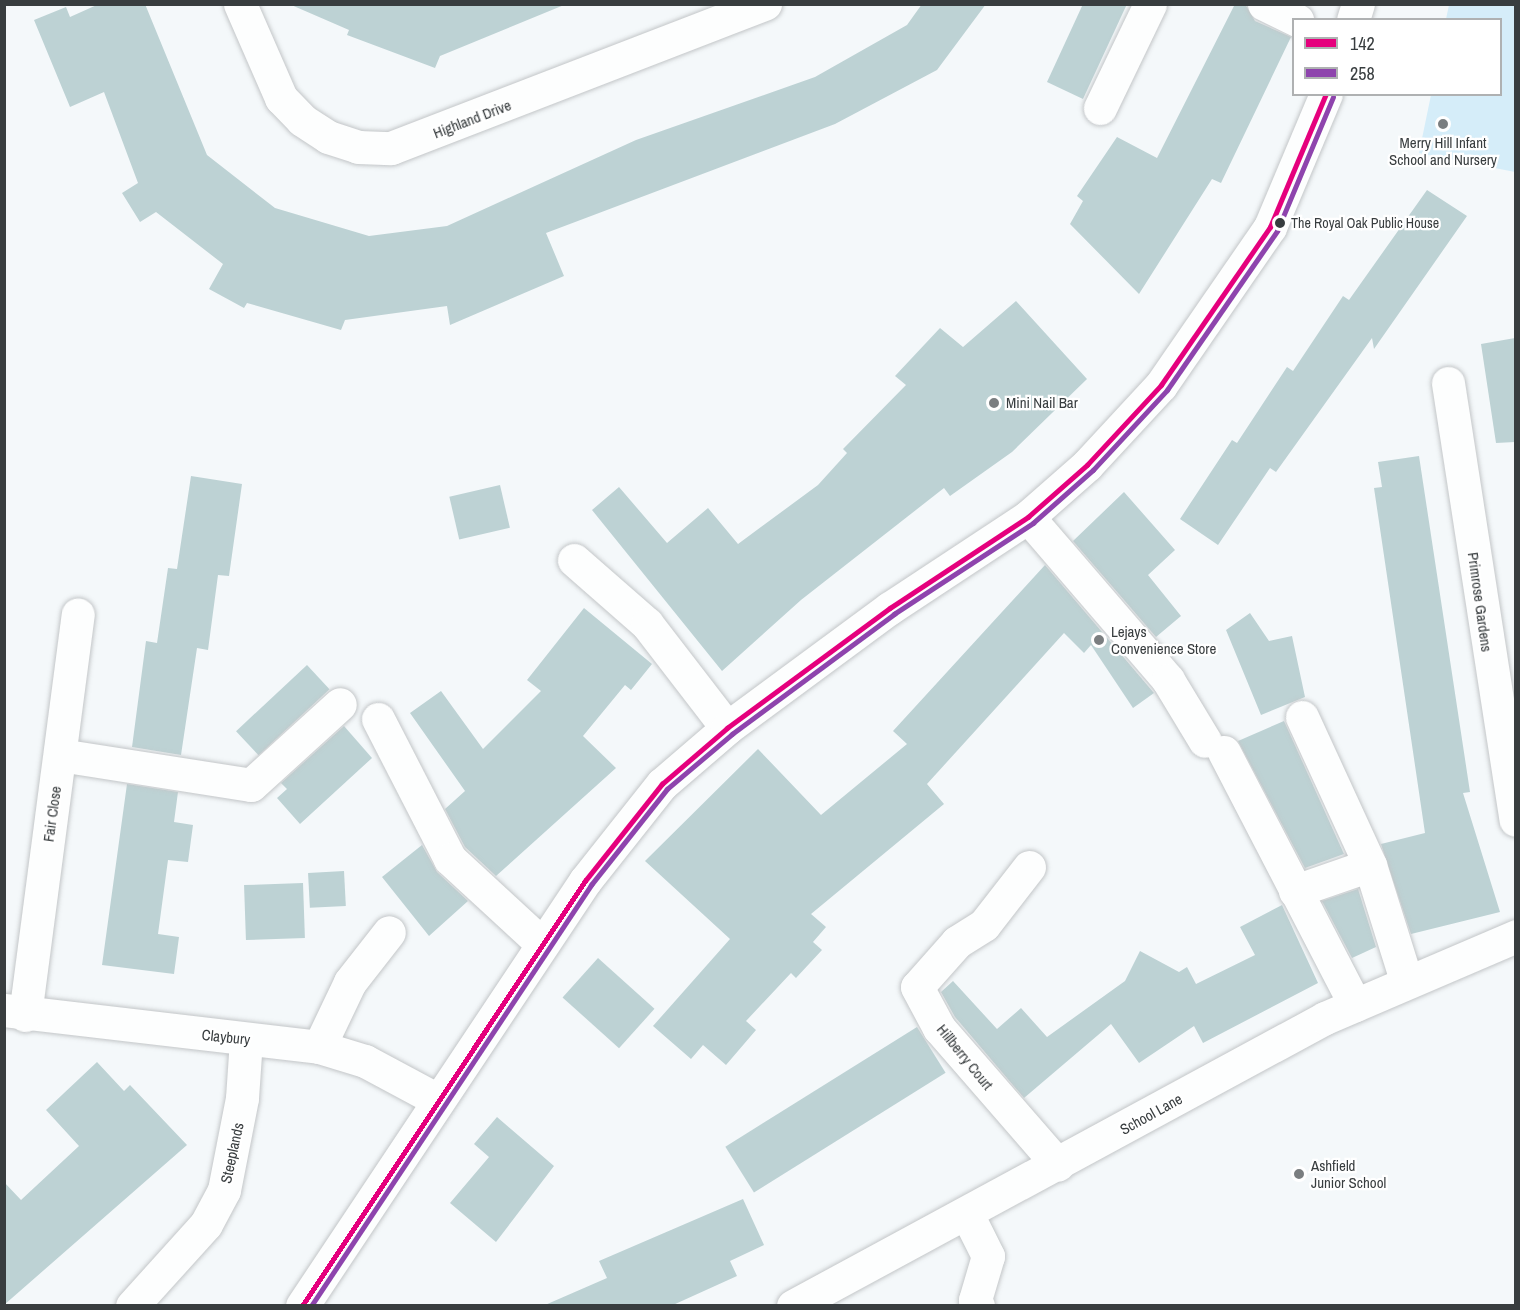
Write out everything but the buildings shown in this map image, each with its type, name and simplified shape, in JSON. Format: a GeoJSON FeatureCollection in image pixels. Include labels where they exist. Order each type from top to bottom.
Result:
{"type":"FeatureCollection","features":[{"type":"Feature","properties":{"kind":"street","name":"Highland Drive"},"geometry":{"type":"LineString","coordinates":[[240,4],[276,90],[302,120],[327,137],[358,147],[391,148],[765,4]]}},
{"type":"Feature","properties":{"kind":"street"},"geometry":{"type":"LineString","coordinates":[[1100,108],[1150,4]]}},
{"type":"Feature","properties":{"kind":"street"},"geometry":{"type":"LineString","coordinates":[[1264,4],[1293,18]]}},
{"type":"Feature","properties":{"kind":"street"},"geometry":{"type":"LineString","coordinates":[[302,1305],[325,1277],[436,1099],[542,944],[662,784],[727,728],[890,608],[1028,517],[1067,485],[1161,385],[1270,227],[1325,96]]}},
{"type":"Feature","properties":{"kind":"street","name":"Primrose Gardens"},"geometry":{"type":"LineString","coordinates":[[1448,384],[1515,820]]}},
{"type":"Feature","properties":{"kind":"street"},"geometry":{"type":"LineString","coordinates":[[1028,517],[1168,680],[1214,747],[1295,891],[1355,1005]]}},
{"type":"Feature","properties":{"kind":"street"},"geometry":{"type":"LineString","coordinates":[[574,560],[647,624],[727,728]]}},
{"type":"Feature","properties":{"kind":"street","name":"Fair Close"},"geometry":{"type":"LineString","coordinates":[[15,1013],[60,755],[78,614]]}},
{"type":"Feature","properties":{"kind":"street"},"geometry":{"type":"LineString","coordinates":[[60,755],[251,785],[340,704]]}},
{"type":"Feature","properties":{"kind":"street"},"geometry":{"type":"LineString","coordinates":[[1302,717],[1370,865],[1406,980]]}},
{"type":"Feature","properties":{"kind":"street"},"geometry":{"type":"LineString","coordinates":[[378,719],[450,859],[542,944]]}},
{"type":"Feature","properties":{"kind":"street"},"geometry":{"type":"LineString","coordinates":[[1295,891],[1370,865]]}},
{"type":"Feature","properties":{"kind":"street","name":"Hillberry Court"},"geometry":{"type":"LineString","coordinates":[[1029,867],[984,925],[957,942],[917,987],[939,1028],[1058,1165]]}},
{"type":"Feature","properties":{"kind":"street"},"geometry":{"type":"LineString","coordinates":[[319,1047],[350,982],[389,932]]}},
{"type":"Feature","properties":{"kind":"street","name":"School Lane"},"geometry":{"type":"LineString","coordinates":[[793,1305],[1355,1005],[1406,980],[1515,936]]}},
{"type":"Feature","properties":{"kind":"street","name":"Claybury"},"geometry":{"type":"LineString","coordinates":[[15,1013],[319,1047],[365,1061],[436,1099]]}},
{"type":"Feature","properties":{"kind":"street","name":"Steeplands"},"geometry":{"type":"LineString","coordinates":[[132,1305],[206,1224],[224,1190],[240,1109],[246,1039]]}},
{"type":"Feature","properties":{"kind":"street"},"geometry":{"type":"LineString","coordinates":[[967,1214],[988,1256],[975,1300],[978,1305]]}},
{"type":"Feature","properties":{"kind":"shaded area"},"geometry":{"type":"Polygon","coordinates":[[[1449,5],[1515,5],[1515,172],[1419,153],[1431,96],[1502,96],[1502,18],[1446,18],[1449,5]]]}},
{"type":"Feature","properties":{"kind":"transit line","name":"142"},"geometry":{"type":"LineString","coordinates":[[302,1306],[585,881],[662,784],[727,728],[890,608],[1028,517],[1087,465],[1161,385],[1270,227],[1325,96]]}},
{"type":"Feature","properties":{"kind":"transit line","name":"258"},"geometry":{"type":"LineString","coordinates":[[311,1306],[591,885],[667,789],[732,734],[894,614],[1033,523],[1093,470],[1167,390],[1277,231],[1333,97]]}},
{"type":"Feature","properties":{"kind":"place","name":"Merry Hill Infant School and Nursery"},"geometry":{"type":"Point","coordinates":[1443,124]}},
{"type":"Feature","properties":{"kind":"place","name":"The Royal Oak Public House"},"geometry":{"type":"Point","coordinates":[1280,223]}},
{"type":"Feature","properties":{"kind":"place","name":"Mini Nail Bar"},"geometry":{"type":"Point","coordinates":[994,403]}},
{"type":"Feature","properties":{"kind":"place","name":"Lejays Convenience Store"},"geometry":{"type":"Point","coordinates":[1099,640]}},
{"type":"Feature","properties":{"kind":"place","name":"Ashfield Junior School"},"geometry":{"type":"Point","coordinates":[1299,1174]}}]}
